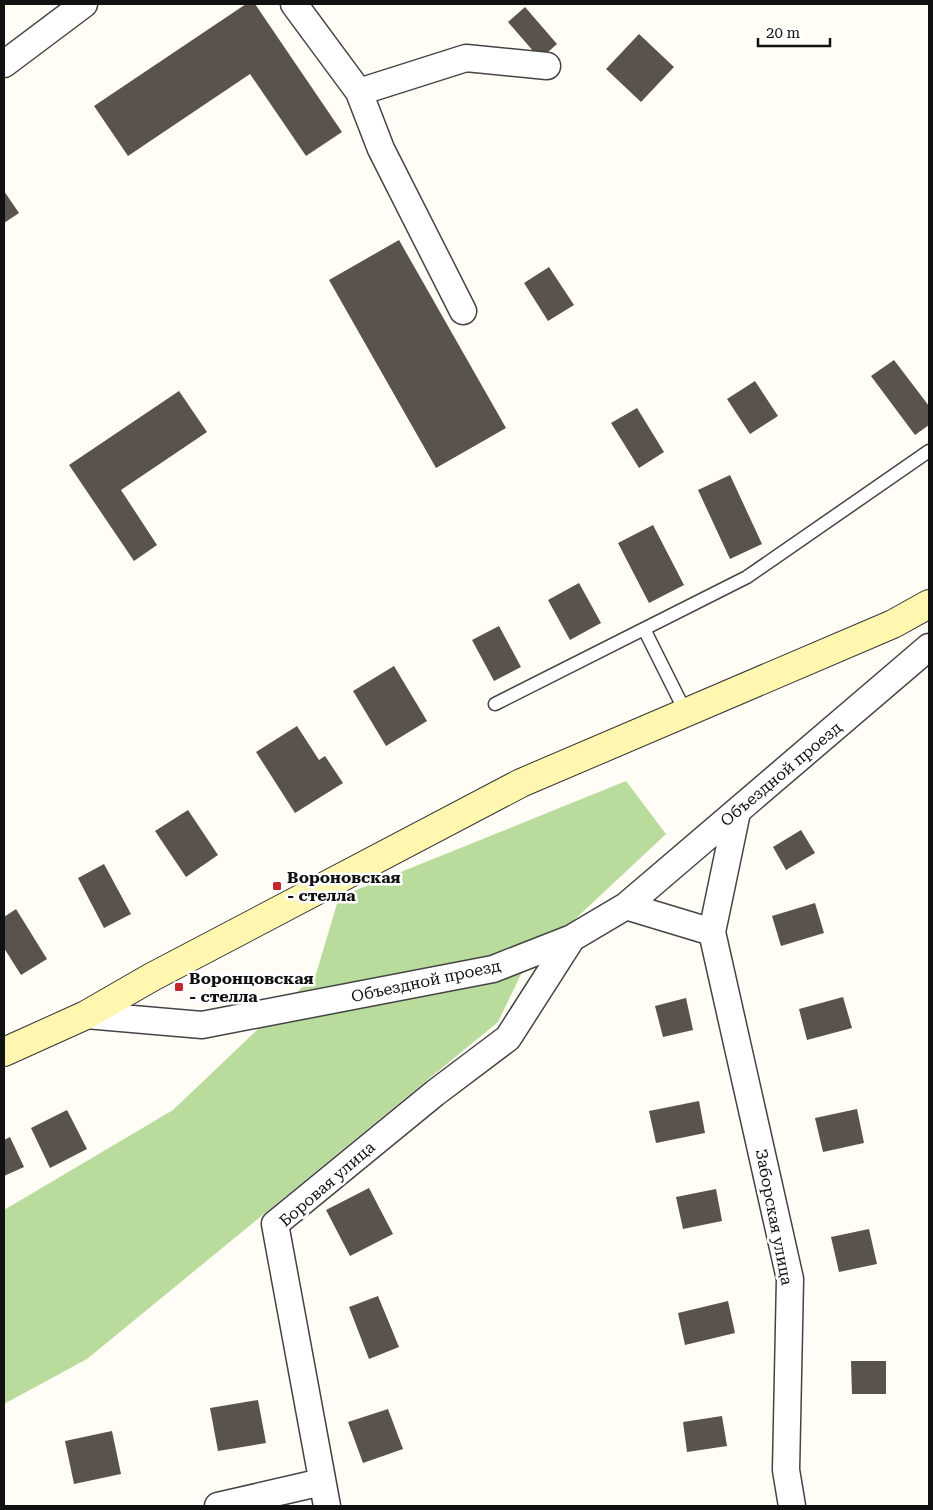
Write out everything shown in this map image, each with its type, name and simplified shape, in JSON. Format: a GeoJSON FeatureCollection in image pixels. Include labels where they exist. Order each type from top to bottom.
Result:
{"type":"FeatureCollection","features":[{"type":"Feature","properties":{"kind":"main road"},"geometry":{"type":"LineString","coordinates":[[4,1052],[86,1015],[152,977],[521,783],[893,624],[929,604]]}},
{"type":"Feature","properties":{"kind":"street"},"geometry":{"type":"LineString","coordinates":[[4,64],[84,4]]}},
{"type":"Feature","properties":{"kind":"street"},"geometry":{"type":"LineString","coordinates":[[294,4],[359,92],[381,149],[463,311]]}},
{"type":"Feature","properties":{"kind":"street"},"geometry":{"type":"LineString","coordinates":[[359,92],[466,58],[548,66]]}},
{"type":"Feature","properties":{"kind":"street","name":"Объездной проезд"},"geometry":{"type":"LineString","coordinates":[[86,1015],[202,1025],[493,969],[572,938],[626,906],[929,648]]}},
{"type":"Feature","properties":{"kind":"street"},"geometry":{"type":"LineString","coordinates":[[626,906],[712,932],[737,812]]}},
{"type":"Feature","properties":{"kind":"street","name":"Заборская улица"},"geometry":{"type":"LineString","coordinates":[[712,932],[790,1279],[786,1470],[792,1506]]}},
{"type":"Feature","properties":{"kind":"street","name":"Боровая улица"},"geometry":{"type":"LineString","coordinates":[[324,1494],[275,1224],[435,1093],[508,1038],[572,938]]}},
{"type":"Feature","properties":{"kind":"street"},"geometry":{"type":"LineString","coordinates":[[218,1506],[324,1494]]}},
{"type":"Feature","properties":{"kind":"lane"},"geometry":{"type":"LineString","coordinates":[[495,704],[747,577],[929,451]]}},
{"type":"Feature","properties":{"kind":"lane"},"geometry":{"type":"LineString","coordinates":[[644,629],[686,713]]}},
{"type":"Feature","properties":{"kind":"green space"},"geometry":{"type":"Polygon","coordinates":[[[626,781],[666,834],[525,966],[498,1022],[87,1359],[4,1404],[4,1210],[173,1110],[316,974],[339,897],[626,781]]]}},
{"type":"Feature","properties":{"kind":"building"},"geometry":{"type":"Polygon","coordinates":[[[246,4],[255,4],[342,132],[306,156],[250,74],[128,156],[94,106],[246,4]]]}},
{"type":"Feature","properties":{"kind":"building"},"geometry":{"type":"Polygon","coordinates":[[[525,7],[557,44],[540,59],[508,22],[525,7]]]}},
{"type":"Feature","properties":{"kind":"building"},"geometry":{"type":"Polygon","coordinates":[[[639,34],[674,67],[641,102],[606,69],[639,34]]]}},
{"type":"Feature","properties":{"kind":"building"},"geometry":{"type":"Polygon","coordinates":[[[4,191],[19,213],[4,223],[4,191]]]}},
{"type":"Feature","properties":{"kind":"building"},"geometry":{"type":"Polygon","coordinates":[[[399,240],[506,428],[436,468],[329,280],[399,240]]]}},
{"type":"Feature","properties":{"kind":"building"},"geometry":{"type":"Polygon","coordinates":[[[549,267],[574,305],[548,321],[524,283],[549,267]]]}},
{"type":"Feature","properties":{"kind":"building"},"geometry":{"type":"Polygon","coordinates":[[[894,360],[929,406],[929,425],[915,435],[871,376],[894,360]]]}},
{"type":"Feature","properties":{"kind":"building"},"geometry":{"type":"Polygon","coordinates":[[[755,381],[778,416],[750,434],[727,399],[755,381]]]}},
{"type":"Feature","properties":{"kind":"building"},"geometry":{"type":"Polygon","coordinates":[[[179,391],[207,432],[121,490],[157,545],[134,561],[69,465],[179,391]]]}},
{"type":"Feature","properties":{"kind":"building"},"geometry":{"type":"Polygon","coordinates":[[[637,408],[664,452],[639,468],[611,423],[637,408]]]}},
{"type":"Feature","properties":{"kind":"building"},"geometry":{"type":"Polygon","coordinates":[[[730,475],[762,544],[730,559],[698,490],[730,475]]]}},
{"type":"Feature","properties":{"kind":"building"},"geometry":{"type":"Polygon","coordinates":[[[653,525],[684,585],[649,603],[618,543],[653,525]]]}},
{"type":"Feature","properties":{"kind":"building"},"geometry":{"type":"Polygon","coordinates":[[[579,583],[601,623],[570,640],[548,600],[579,583]]]}},
{"type":"Feature","properties":{"kind":"building"},"geometry":{"type":"Polygon","coordinates":[[[499,626],[521,667],[494,681],[472,640],[499,626]]]}},
{"type":"Feature","properties":{"kind":"building"},"geometry":{"type":"Polygon","coordinates":[[[394,666],[427,721],[386,746],[353,691],[394,666]]]}},
{"type":"Feature","properties":{"kind":"building"},"geometry":{"type":"Polygon","coordinates":[[[297,726],[319,760],[325,756],[343,783],[295,813],[256,752],[297,726]]]}},
{"type":"Feature","properties":{"kind":"building"},"geometry":{"type":"Polygon","coordinates":[[[188,810],[218,855],[186,877],[155,831],[188,810]]]}},
{"type":"Feature","properties":{"kind":"building"},"geometry":{"type":"Polygon","coordinates":[[[801,830],[815,853],[786,870],[773,847],[801,830]]]}},
{"type":"Feature","properties":{"kind":"building"},"geometry":{"type":"Polygon","coordinates":[[[104,864],[131,914],[104,928],[78,878],[104,864]]]}},
{"type":"Feature","properties":{"kind":"building"},"geometry":{"type":"Polygon","coordinates":[[[815,903],[824,933],[781,946],[772,916],[815,903]]]}},
{"type":"Feature","properties":{"kind":"building"},"geometry":{"type":"Polygon","coordinates":[[[16,909],[47,959],[21,975],[4,948],[4,917],[16,909]]]}},
{"type":"Feature","properties":{"kind":"building"},"geometry":{"type":"Polygon","coordinates":[[[843,997],[852,1028],[807,1040],[799,1009],[843,997]]]}},
{"type":"Feature","properties":{"kind":"building"},"geometry":{"type":"Polygon","coordinates":[[[686,998],[693,1030],[663,1037],[655,1006],[686,998]]]}},
{"type":"Feature","properties":{"kind":"building"},"geometry":{"type":"Polygon","coordinates":[[[699,1101],[705,1133],[656,1143],[649,1111],[699,1101]]]}},
{"type":"Feature","properties":{"kind":"building"},"geometry":{"type":"Polygon","coordinates":[[[857,1109],[864,1143],[823,1152],[815,1118],[857,1109]]]}},
{"type":"Feature","properties":{"kind":"building"},"geometry":{"type":"Polygon","coordinates":[[[67,1110],[87,1149],[50,1168],[31,1128],[67,1110]]]}},
{"type":"Feature","properties":{"kind":"building"},"geometry":{"type":"Polygon","coordinates":[[[10,1137],[24,1167],[4,1176],[4,1140],[10,1137]]]}},
{"type":"Feature","properties":{"kind":"building"},"geometry":{"type":"Polygon","coordinates":[[[369,1188],[393,1234],[350,1256],[326,1210],[369,1188]]]}},
{"type":"Feature","properties":{"kind":"building"},"geometry":{"type":"Polygon","coordinates":[[[716,1189],[722,1221],[683,1229],[676,1197],[716,1189]]]}},
{"type":"Feature","properties":{"kind":"building"},"geometry":{"type":"Polygon","coordinates":[[[869,1229],[877,1264],[839,1272],[831,1237],[869,1229]]]}},
{"type":"Feature","properties":{"kind":"building"},"geometry":{"type":"Polygon","coordinates":[[[378,1296],[399,1347],[369,1359],[349,1307],[378,1296]]]}},
{"type":"Feature","properties":{"kind":"building"},"geometry":{"type":"Polygon","coordinates":[[[728,1301],[735,1333],[685,1345],[678,1313],[728,1301]]]}},
{"type":"Feature","properties":{"kind":"building"},"geometry":{"type":"Polygon","coordinates":[[[851,1361],[886,1361],[886,1394],[852,1394],[851,1361]]]}},
{"type":"Feature","properties":{"kind":"building"},"geometry":{"type":"Polygon","coordinates":[[[258,1400],[266,1443],[218,1451],[210,1408],[258,1400]]]}},
{"type":"Feature","properties":{"kind":"building"},"geometry":{"type":"Polygon","coordinates":[[[388,1409],[403,1449],[363,1463],[348,1422],[388,1409]]]}},
{"type":"Feature","properties":{"kind":"building"},"geometry":{"type":"Polygon","coordinates":[[[722,1416],[727,1446],[687,1452],[683,1422],[722,1416]]]}},
{"type":"Feature","properties":{"kind":"building"},"geometry":{"type":"Polygon","coordinates":[[[112,1431],[121,1474],[74,1484],[65,1441],[112,1431]]]}},
{"type":"Feature","properties":{"kind":"place","name":"Вороновская - стелла"},"geometry":{"type":"Point","coordinates":[277,886]}},
{"type":"Feature","properties":{"kind":"place","name":"Воронцовская - стелла"},"geometry":{"type":"Point","coordinates":[179,987]}}]}
